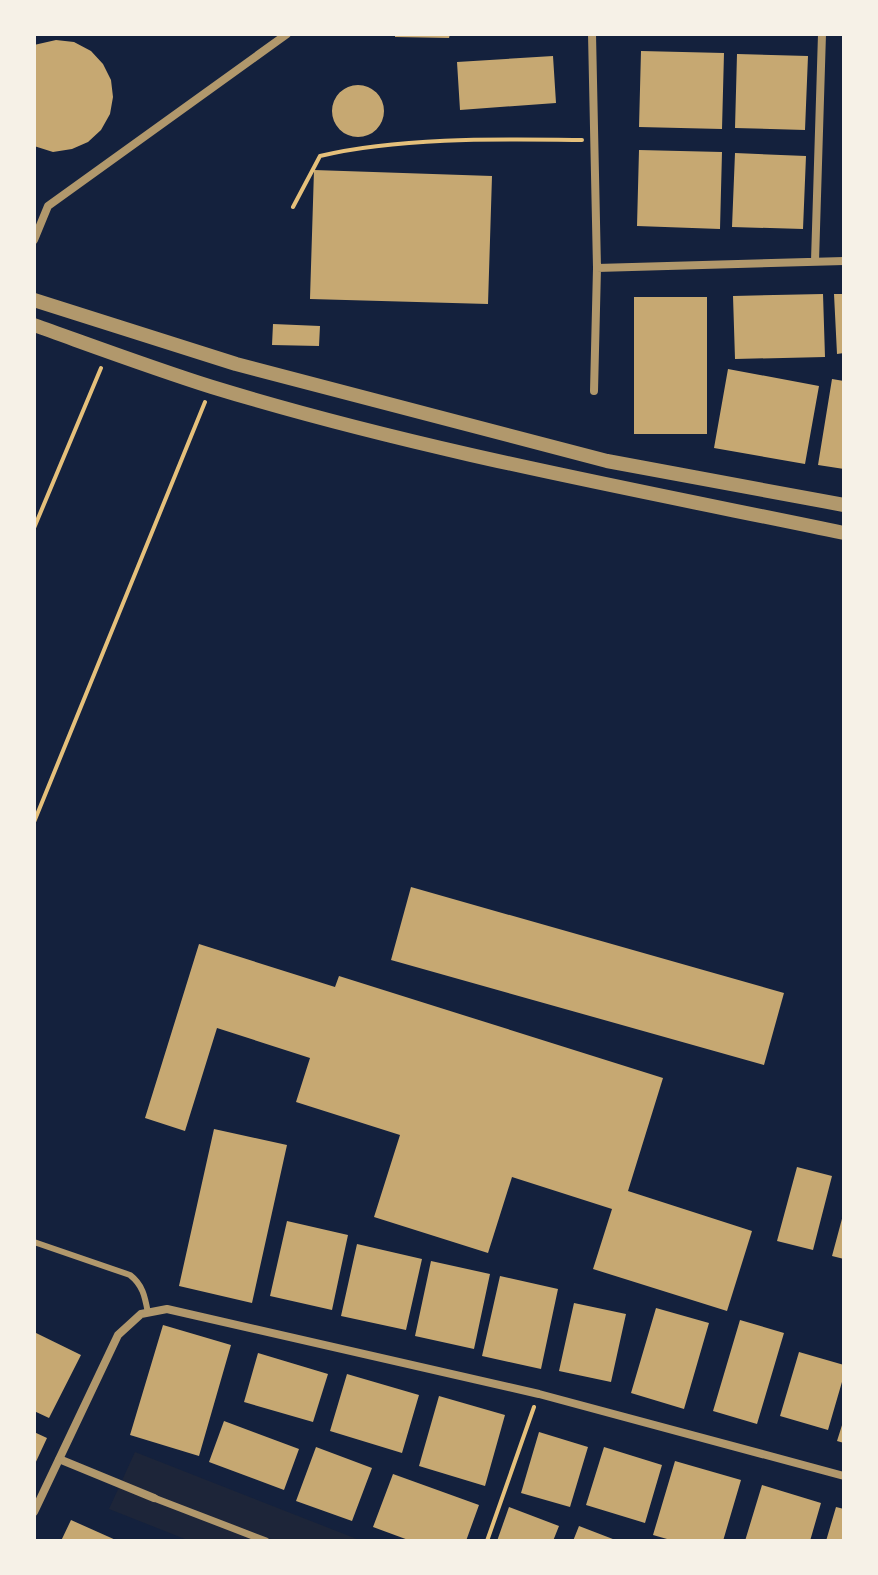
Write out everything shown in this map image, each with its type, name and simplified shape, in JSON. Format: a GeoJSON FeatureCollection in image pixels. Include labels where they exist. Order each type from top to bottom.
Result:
{"type":"FeatureCollection","features":[{"type":"Feature","properties":{"kind":"street"},"geometry":{"type":"LineString","coordinates":[[34,240],[48,206],[287,34]]}},
{"type":"Feature","properties":{"kind":"street"},"geometry":{"type":"LineString","coordinates":[[592,34],[597,268],[594,391]]}},
{"type":"Feature","properties":{"kind":"street"},"geometry":{"type":"LineString","coordinates":[[815,261],[822,34]]}},
{"type":"Feature","properties":{"kind":"street"},"geometry":{"type":"LineString","coordinates":[[597,268],[844,261]]}},
{"type":"Feature","properties":{"kind":"street"},"geometry":{"type":"LineString","coordinates":[[34,300],[236,364],[607,461],[844,505]]}},
{"type":"Feature","properties":{"kind":"street"},"geometry":{"type":"LineString","coordinates":[[34,325],[211,387],[401,437],[844,533]]}},
{"type":"Feature","properties":{"kind":"street"},"geometry":{"type":"LineString","coordinates":[[34,1512],[118,1335],[141,1314],[167,1309],[539,1394],[844,1476]]}},
{"type":"Feature","properties":{"kind":"street"},"geometry":{"type":"LineString","coordinates":[[59,1459],[266,1541]]}},
{"type":"Feature","properties":{"kind":"lane"},"geometry":{"type":"LineString","coordinates":[[34,1242],[130,1275],[139,1282],[148,1313]]}},
{"type":"Feature","properties":{"kind":"path"},"geometry":{"type":"LineString","coordinates":[[293,207],[320,156],[356,147],[508,139],[596,141]]}},
{"type":"Feature","properties":{"kind":"path"},"geometry":{"type":"LineString","coordinates":[[34,528],[108,351]]}},
{"type":"Feature","properties":{"kind":"path"},"geometry":{"type":"LineString","coordinates":[[34,822],[211,387]]}},
{"type":"Feature","properties":{"kind":"path"},"geometry":{"type":"LineString","coordinates":[[487,1541],[539,1394]]}},
{"type":"Feature","properties":{"kind":"shaded area"},"geometry":{"type":"Polygon","coordinates":[[[135,1452],[362,1541],[190,1541],[109,1509],[135,1452]]]}},
{"type":"Feature","properties":{"kind":"building"},"geometry":{"type":"Polygon","coordinates":[[[395,34],[450,34],[449,38],[395,37],[395,34]]]}},
{"type":"Feature","properties":{"kind":"building"},"geometry":{"type":"Polygon","coordinates":[[[56,40],[74,42],[91,51],[103,64],[111,80],[113,97],[110,114],[101,130],[88,142],[53,152],[34,146],[34,45],[56,40]]]}},
{"type":"Feature","properties":{"kind":"building"},"geometry":{"type":"Polygon","coordinates":[[[641,51],[724,53],[722,129],[639,127],[641,51]]]}},
{"type":"Feature","properties":{"kind":"building"},"geometry":{"type":"Polygon","coordinates":[[[737,54],[808,56],[805,130],[735,128],[737,54]]]}},
{"type":"Feature","properties":{"kind":"building"},"geometry":{"type":"Polygon","coordinates":[[[553,56],[556,103],[460,110],[457,62],[553,56]]]}},
{"type":"Feature","properties":{"kind":"building"},"geometry":{"type":"Polygon","coordinates":[[[358,85],[377,92],[384,111],[377,130],[358,137],[339,130],[332,111],[339,92],[358,85]]]}},
{"type":"Feature","properties":{"kind":"building"},"geometry":{"type":"Polygon","coordinates":[[[639,150],[722,152],[720,229],[637,226],[639,150]]]}},
{"type":"Feature","properties":{"kind":"building"},"geometry":{"type":"Polygon","coordinates":[[[735,153],[806,156],[803,229],[732,227],[735,153]]]}},
{"type":"Feature","properties":{"kind":"building"},"geometry":{"type":"Polygon","coordinates":[[[314,170],[492,176],[488,304],[310,299],[314,170]]]}},
{"type":"Feature","properties":{"kind":"building"},"geometry":{"type":"Polygon","coordinates":[[[823,294],[825,357],[735,359],[733,296],[823,294]]]}},
{"type":"Feature","properties":{"kind":"building"},"geometry":{"type":"Polygon","coordinates":[[[834,294],[844,294],[844,353],[837,354],[834,294]]]}},
{"type":"Feature","properties":{"kind":"building"},"geometry":{"type":"Polygon","coordinates":[[[634,297],[707,297],[707,434],[634,434],[634,297]]]}},
{"type":"Feature","properties":{"kind":"building"},"geometry":{"type":"Polygon","coordinates":[[[273,324],[320,326],[319,346],[272,345],[273,324]]]}},
{"type":"Feature","properties":{"kind":"building"},"geometry":{"type":"Polygon","coordinates":[[[728,369],[819,386],[805,464],[714,448],[728,369]]]}},
{"type":"Feature","properties":{"kind":"building"},"geometry":{"type":"Polygon","coordinates":[[[832,379],[844,381],[844,469],[818,465],[832,379]]]}},
{"type":"Feature","properties":{"kind":"building"},"geometry":{"type":"Polygon","coordinates":[[[411,887],[784,993],[764,1065],[391,960],[411,887]]]}},
{"type":"Feature","properties":{"kind":"building"},"geometry":{"type":"Polygon","coordinates":[[[199,944],[335,987],[339,976],[663,1078],[628,1191],[752,1231],[727,1311],[593,1269],[612,1209],[512,1177],[488,1253],[374,1217],[400,1135],[296,1102],[310,1058],[217,1028],[185,1131],[145,1118],[199,944]]]}},
{"type":"Feature","properties":{"kind":"building"},"geometry":{"type":"Polygon","coordinates":[[[214,1129],[287,1145],[252,1303],[179,1286],[214,1129]]]}},
{"type":"Feature","properties":{"kind":"building"},"geometry":{"type":"Polygon","coordinates":[[[797,1167],[832,1176],[813,1250],[777,1241],[797,1167]]]}},
{"type":"Feature","properties":{"kind":"building"},"geometry":{"type":"Polygon","coordinates":[[[844,1215],[844,1259],[832,1256],[844,1215]]]}},
{"type":"Feature","properties":{"kind":"building"},"geometry":{"type":"Polygon","coordinates":[[[287,1221],[348,1235],[332,1310],[270,1296],[287,1221]]]}},
{"type":"Feature","properties":{"kind":"building"},"geometry":{"type":"Polygon","coordinates":[[[357,1244],[422,1259],[406,1330],[341,1316],[357,1244]]]}},
{"type":"Feature","properties":{"kind":"building"},"geometry":{"type":"Polygon","coordinates":[[[431,1261],[490,1274],[474,1349],[415,1336],[431,1261]]]}},
{"type":"Feature","properties":{"kind":"building"},"geometry":{"type":"Polygon","coordinates":[[[500,1276],[558,1289],[541,1369],[482,1356],[500,1276]]]}},
{"type":"Feature","properties":{"kind":"building"},"geometry":{"type":"Polygon","coordinates":[[[574,1303],[626,1314],[611,1382],[559,1371],[574,1303]]]}},
{"type":"Feature","properties":{"kind":"building"},"geometry":{"type":"Polygon","coordinates":[[[656,1308],[709,1323],[684,1409],[631,1393],[656,1308]]]}},
{"type":"Feature","properties":{"kind":"building"},"geometry":{"type":"Polygon","coordinates":[[[740,1320],[784,1333],[757,1424],[713,1411],[740,1320]]]}},
{"type":"Feature","properties":{"kind":"building"},"geometry":{"type":"Polygon","coordinates":[[[163,1325],[231,1345],[199,1456],[130,1435],[163,1325]]]}},
{"type":"Feature","properties":{"kind":"building"},"geometry":{"type":"Polygon","coordinates":[[[34,1332],[81,1355],[49,1418],[34,1411],[34,1332]]]}},
{"type":"Feature","properties":{"kind":"building"},"geometry":{"type":"Polygon","coordinates":[[[799,1352],[844,1365],[828,1430],[780,1416],[799,1352]]]}},
{"type":"Feature","properties":{"kind":"building"},"geometry":{"type":"Polygon","coordinates":[[[258,1353],[328,1374],[313,1422],[244,1402],[258,1353]]]}},
{"type":"Feature","properties":{"kind":"building"},"geometry":{"type":"Polygon","coordinates":[[[347,1374],[419,1395],[402,1453],[330,1431],[347,1374]]]}},
{"type":"Feature","properties":{"kind":"building"},"geometry":{"type":"Polygon","coordinates":[[[439,1396],[505,1415],[485,1486],[419,1466],[439,1396]]]}},
{"type":"Feature","properties":{"kind":"building"},"geometry":{"type":"Polygon","coordinates":[[[224,1421],[299,1449],[284,1490],[209,1462],[224,1421]]]}},
{"type":"Feature","properties":{"kind":"building"},"geometry":{"type":"Polygon","coordinates":[[[844,1422],[844,1443],[837,1441],[844,1422]]]}},
{"type":"Feature","properties":{"kind":"building"},"geometry":{"type":"Polygon","coordinates":[[[34,1432],[47,1438],[34,1466],[34,1432]]]}},
{"type":"Feature","properties":{"kind":"building"},"geometry":{"type":"Polygon","coordinates":[[[539,1432],[588,1447],[570,1507],[521,1493],[539,1432]]]}},
{"type":"Feature","properties":{"kind":"building"},"geometry":{"type":"Polygon","coordinates":[[[316,1447],[372,1468],[352,1521],[296,1501],[316,1447]]]}},
{"type":"Feature","properties":{"kind":"building"},"geometry":{"type":"Polygon","coordinates":[[[604,1447],[662,1465],[645,1523],[586,1505],[604,1447]]]}},
{"type":"Feature","properties":{"kind":"building"},"geometry":{"type":"Polygon","coordinates":[[[675,1461],[741,1480],[723,1541],[674,1541],[653,1535],[675,1461]]]}},
{"type":"Feature","properties":{"kind":"building"},"geometry":{"type":"Polygon","coordinates":[[[393,1474],[479,1505],[466,1541],[411,1541],[373,1527],[393,1474]]]}},
{"type":"Feature","properties":{"kind":"building"},"geometry":{"type":"Polygon","coordinates":[[[762,1485],[821,1503],[810,1541],[745,1541],[762,1485]]]}},
{"type":"Feature","properties":{"kind":"building"},"geometry":{"type":"Polygon","coordinates":[[[509,1507],[559,1526],[553,1541],[497,1541],[509,1507]]]}},
{"type":"Feature","properties":{"kind":"building"},"geometry":{"type":"Polygon","coordinates":[[[836,1507],[844,1509],[844,1541],[826,1541],[836,1507]]]}},
{"type":"Feature","properties":{"kind":"building"},"geometry":{"type":"Polygon","coordinates":[[[71,1520],[118,1541],[61,1541],[71,1520]]]}},
{"type":"Feature","properties":{"kind":"building"},"geometry":{"type":"Polygon","coordinates":[[[579,1526],[618,1541],[573,1541],[579,1526]]]}}]}
